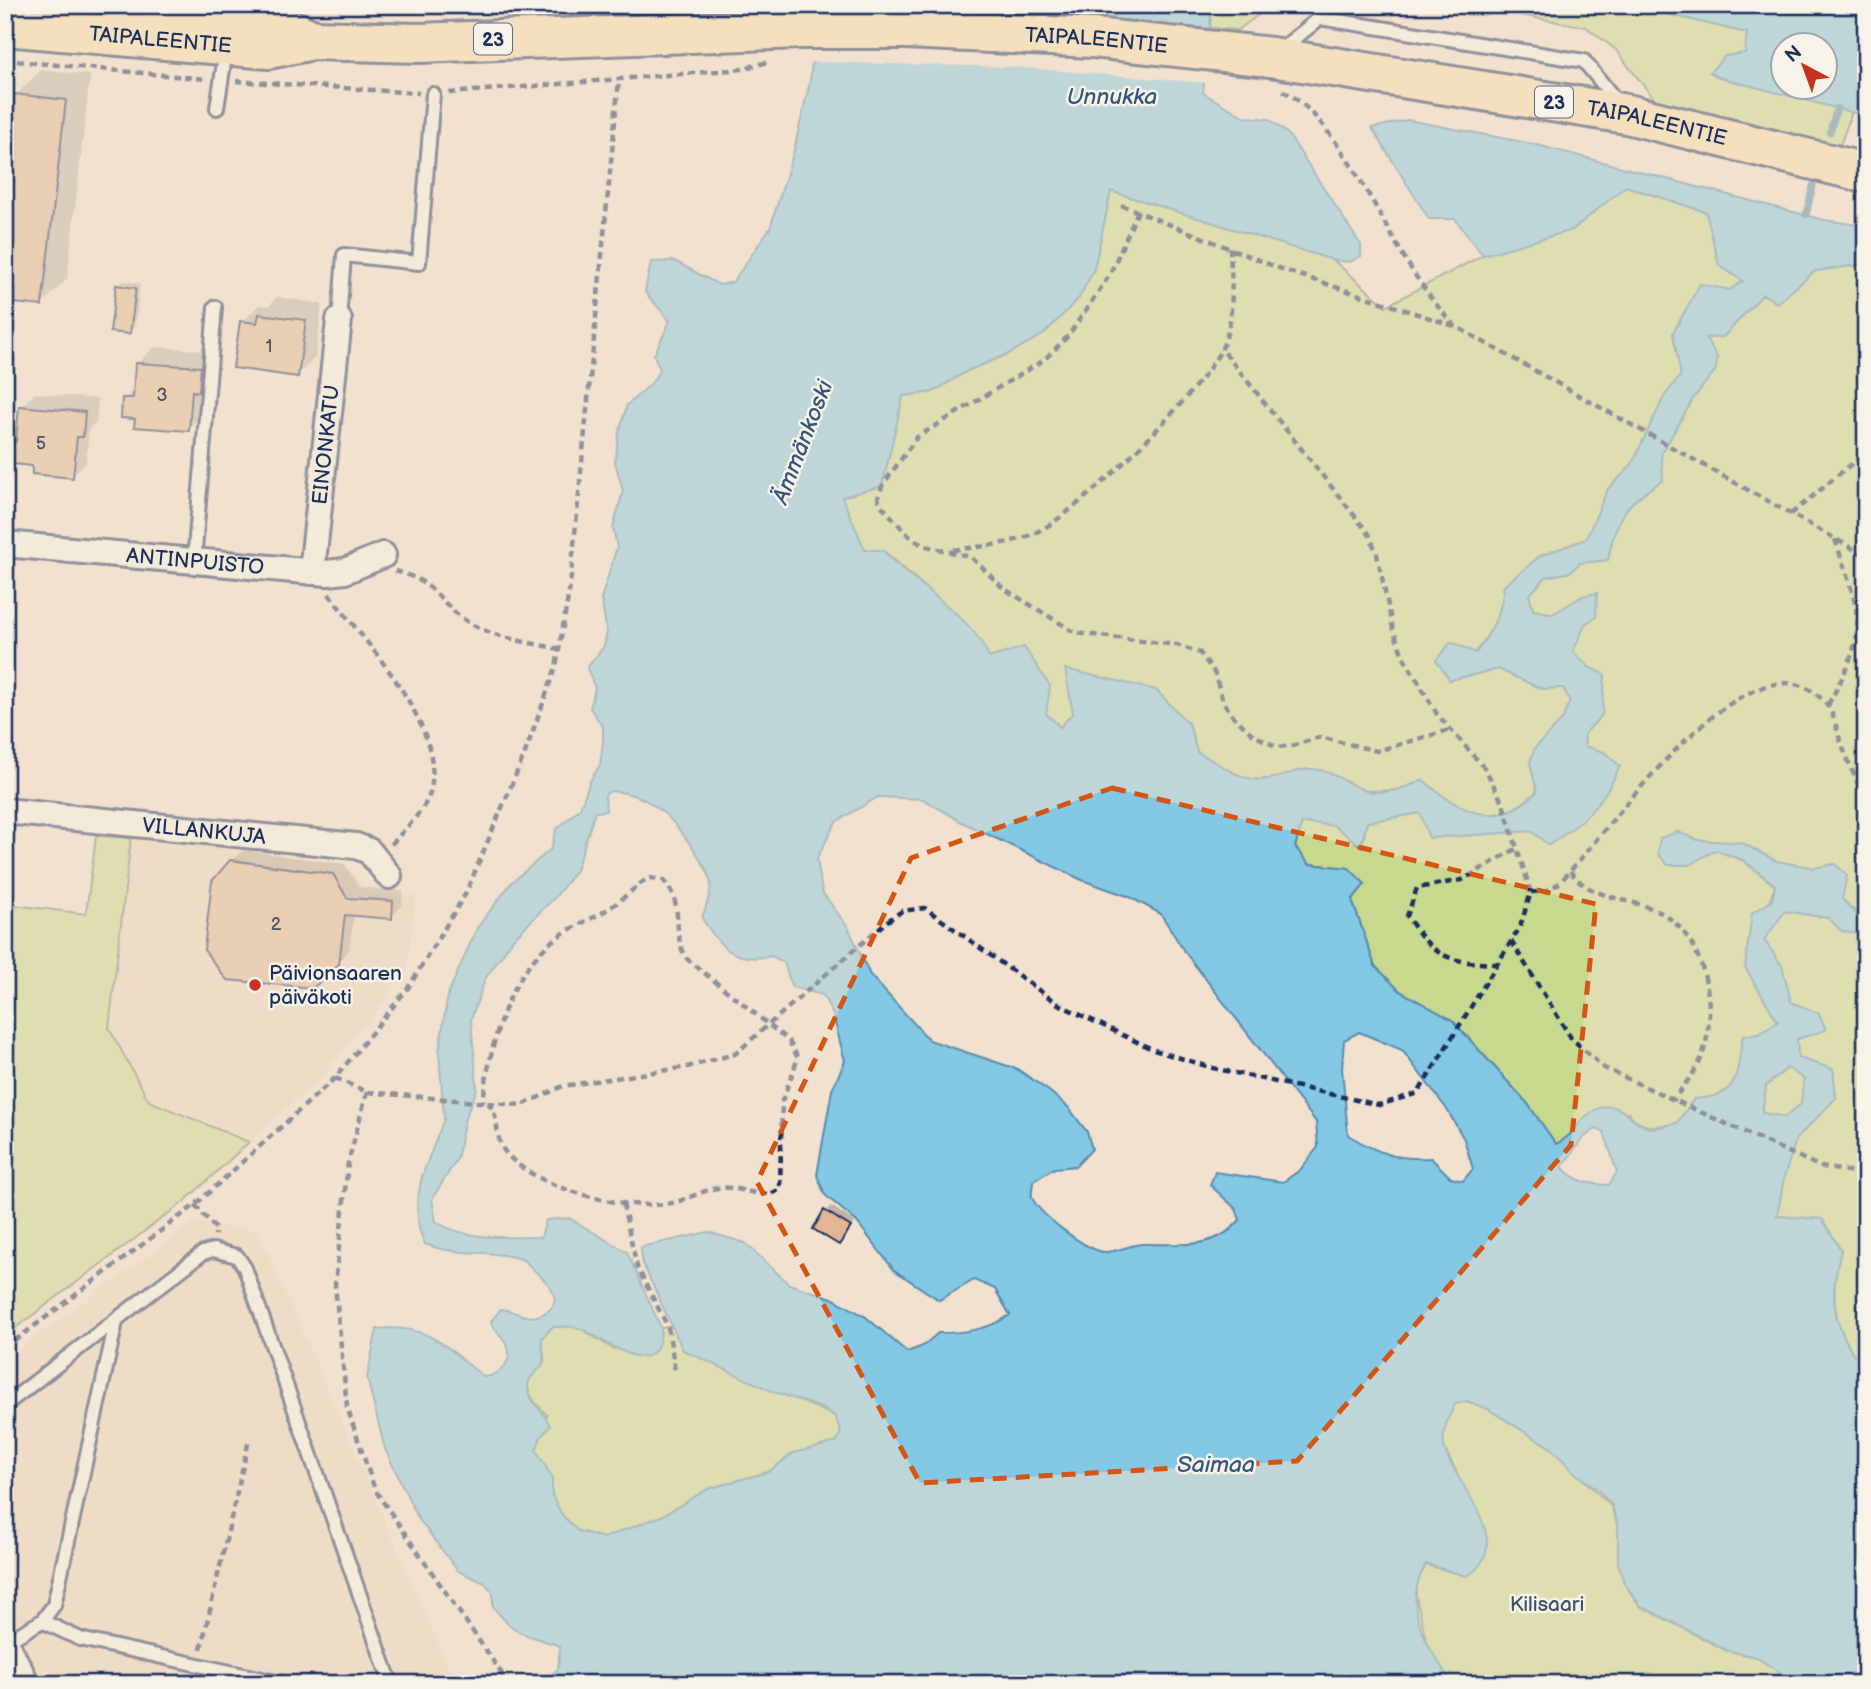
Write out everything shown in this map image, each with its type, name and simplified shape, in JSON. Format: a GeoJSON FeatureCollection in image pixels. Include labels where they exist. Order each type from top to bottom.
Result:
{"type":"FeatureCollection","features":[{"type":"Feature","properties":{"kind":"highway","name":"TAIPALEENTIE"},"geometry":{"type":"LineString","coordinates":[[123,5],[269,49],[313,40],[418,43],[800,29],[906,29],[1093,38],[1262,66],[1627,114],[1866,173]]}},
{"type":"Feature","properties":{"kind":"highway","name":"TAIPALEENTIE"},"geometry":{"type":"LineString","coordinates":[[5,26],[229,35]]}},
{"type":"Feature","properties":{"kind":"street","name":"EINONKATU"},"geometry":{"type":"LineString","coordinates":[[312,572],[339,320]]}},
{"type":"Feature","properties":{"kind":"street","name":"ANTINPUISTO"},"geometry":{"type":"LineString","coordinates":[[5,544],[312,572],[345,571],[373,560]]}},
{"type":"Feature","properties":{"kind":"street","name":"VILLANKUJA"},"geometry":{"type":"LineString","coordinates":[[5,811],[356,846],[369,851],[384,868]]}},
{"type":"Feature","properties":{"kind":"street"},"geometry":{"type":"LineString","coordinates":[[5,1642],[27,1684]]}},
{"type":"Feature","properties":{"kind":"lane"},"geometry":{"type":"LineString","coordinates":[[216,108],[229,35]]}},
{"type":"Feature","properties":{"kind":"lane"},"geometry":{"type":"LineString","coordinates":[[339,320],[344,255],[419,263],[433,94]]}},
{"type":"Feature","properties":{"kind":"lane"},"geometry":{"type":"LineString","coordinates":[[194,562],[215,307]]}},
{"type":"Feature","properties":{"kind":"lane"},"geometry":{"type":"LineString","coordinates":[[5,1405],[197,1258],[213,1250],[237,1256],[245,1268],[391,1684]]}},
{"type":"Feature","properties":{"kind":"lane"},"geometry":{"type":"LineString","coordinates":[[5,1642],[42,1621],[54,1605],[116,1322]]}},
{"type":"Feature","properties":{"kind":"lane"},"geometry":{"type":"LineString","coordinates":[[42,1621],[80,1639],[285,1684]]}},
{"type":"Feature","properties":{"kind":"path"},"geometry":{"type":"LineString","coordinates":[[5,60],[229,35],[433,94],[742,69],[776,60]]}},
{"type":"Feature","properties":{"kind":"path"},"geometry":{"type":"LineString","coordinates":[[1262,66],[1304,104],[1322,125],[1416,275],[1455,327]]}},
{"type":"Feature","properties":{"kind":"path"},"geometry":{"type":"LineString","coordinates":[[5,1348],[195,1205],[335,1078],[408,988],[466,893],[525,753],[556,667],[570,586],[619,79]]}},
{"type":"Feature","properties":{"kind":"path"},"geometry":{"type":"LineString","coordinates":[[1121,205],[1293,274],[1455,327],[1866,556]]}},
{"type":"Feature","properties":{"kind":"path"},"geometry":{"type":"LineString","coordinates":[[1138,211],[1104,285],[1054,351],[918,435],[882,486],[878,498],[880,505],[903,531],[922,545],[971,556],[1003,589],[1076,633],[1177,645],[1200,653],[1214,672],[1223,701],[1232,715],[1252,734],[1277,747],[1292,746],[1320,737],[1377,751],[1450,730]]}},
{"type":"Feature","properties":{"kind":"path"},"geometry":{"type":"LineString","coordinates":[[951,550],[1018,540],[1044,528],[1066,513],[1169,416],[1221,348],[1230,309],[1230,247]]}},
{"type":"Feature","properties":{"kind":"path"},"geometry":{"type":"LineString","coordinates":[[335,1078],[368,1092],[522,1105],[563,1086],[699,1064],[735,1054],[770,1027],[886,922],[902,911],[925,908],[1058,1004],[1154,1051],[1213,1068],[1379,1105],[1418,1093],[1498,964],[1525,915],[1531,892],[1503,804],[1482,765],[1425,697],[1403,656],[1393,629],[1377,554],[1369,534],[1221,348]]}},
{"type":"Feature","properties":{"kind":"path"},"geometry":{"type":"LineString","coordinates":[[1791,514],[1866,452]]}},
{"type":"Feature","properties":{"kind":"path"},"geometry":{"type":"LineString","coordinates":[[1828,705],[1851,662],[1860,629],[1856,599],[1835,539]]}},
{"type":"Feature","properties":{"kind":"path"},"geometry":{"type":"LineString","coordinates":[[373,560],[422,579],[465,620],[494,633],[559,649]]}},
{"type":"Feature","properties":{"kind":"path"},"geometry":{"type":"LineString","coordinates":[[312,572],[404,693],[426,741],[431,763],[430,791],[384,868]]}},
{"type":"Feature","properties":{"kind":"path"},"geometry":{"type":"LineString","coordinates":[[1531,892],[1552,888],[1570,871],[1608,822],[1709,720],[1739,697],[1762,688],[1795,684],[1807,688],[1828,705],[1866,802]]}},
{"type":"Feature","properties":{"kind":"path"},"geometry":{"type":"LineString","coordinates":[[1498,964],[1458,962],[1426,945],[1407,916],[1417,888],[1462,880],[1517,849]]}},
{"type":"Feature","properties":{"kind":"path"},"geometry":{"type":"LineString","coordinates":[[1570,871],[1582,887],[1665,916],[1695,947],[1705,976],[1710,1010],[1702,1057],[1672,1101]]}},
{"type":"Feature","properties":{"kind":"path"},"geometry":{"type":"LineString","coordinates":[[649,878],[663,880],[674,896],[679,910],[680,944],[687,959],[794,1046],[798,1058],[782,1101],[780,1189],[764,1194],[728,1186],[671,1203],[624,1204],[569,1190],[512,1159],[499,1142],[495,1114],[483,1102],[498,1028],[535,960],[553,940],[611,907],[649,878]]}},
{"type":"Feature","properties":{"kind":"path"},"geometry":{"type":"LineString","coordinates":[[1511,940],[1550,1007],[1583,1052],[1616,1075],[1821,1167],[1866,1174]]}},
{"type":"Feature","properties":{"kind":"path"},"geometry":{"type":"LineString","coordinates":[[368,1092],[348,1163],[335,1285],[347,1407],[375,1490],[509,1684]]}},
{"type":"Feature","properties":{"kind":"path"},"geometry":{"type":"LineString","coordinates":[[624,1204],[637,1267],[668,1327],[675,1371]]}},
{"type":"Feature","properties":{"kind":"path"},"geometry":{"type":"LineString","coordinates":[[195,1205],[216,1229],[213,1250]]}},
{"type":"Feature","properties":{"kind":"path"},"geometry":{"type":"LineString","coordinates":[[198,1665],[249,1440]]}},
{"type":"Feature","properties":{"kind":"highlighted area"},"geometry":{"type":"Polygon","coordinates":[[[1112,788],[1596,904],[1571,1145],[1297,1461],[920,1483],[757,1182],[911,858],[1112,788]]]}},
{"type":"Feature","properties":{"kind":"shaded area","name":"Päivionsaaren päiväkoti"},"geometry":{"type":"Polygon","coordinates":[[[131,838],[345,863],[371,895],[416,896],[407,967],[383,1003],[322,1076],[249,1142],[149,1101],[109,1028],[131,838]]]}},
{"type":"Feature","properties":{"kind":"shaded area"},"geometry":{"type":"Polygon","coordinates":[[[194,1223],[258,1231],[456,1684],[39,1684],[29,1657],[5,1616],[5,1359],[194,1223]]]}},
{"type":"Feature","properties":{"kind":"green space"},"geometry":{"type":"Polygon","coordinates":[[[1272,5],[1238,30],[1210,28],[1211,13],[1217,6],[1272,5]]]}},
{"type":"Feature","properties":{"kind":"green space"},"geometry":{"type":"Polygon","coordinates":[[[1465,5],[1658,5],[1659,12],[1747,33],[1746,53],[1710,72],[1718,77],[1770,91],[1770,102],[1814,102],[1852,112],[1839,148],[1655,100],[1615,49],[1586,27],[1465,5]]]}},
{"type":"Feature","properties":{"kind":"green space"},"geometry":{"type":"Polygon","coordinates":[[[1625,186],[1706,212],[1719,265],[1743,281],[1730,290],[1700,285],[1673,333],[1681,375],[1664,397],[1631,466],[1608,489],[1586,539],[1540,556],[1504,586],[1493,626],[1450,680],[1498,669],[1542,689],[1563,687],[1570,701],[1562,721],[1535,748],[1530,762],[1537,791],[1522,804],[1507,811],[1493,814],[1465,809],[1423,780],[1401,790],[1365,791],[1333,775],[1250,780],[1234,775],[1197,752],[1189,723],[1066,670],[1073,713],[1060,727],[989,658],[963,621],[883,550],[865,550],[841,497],[882,485],[903,396],[933,392],[967,371],[1008,354],[1044,334],[1079,298],[1094,269],[1111,191],[1333,260],[1386,306],[1483,255],[1572,230],[1625,186]]]}},
{"type":"Feature","properties":{"kind":"green space"},"geometry":{"type":"Polygon","coordinates":[[[1866,264],[1866,1374],[1847,1343],[1837,1315],[1835,1286],[1841,1250],[1822,1219],[1777,1216],[1784,1177],[1796,1139],[1836,1098],[1833,1069],[1798,1058],[1797,1039],[1826,1029],[1818,1013],[1791,1002],[1782,966],[1764,940],[1785,911],[1828,918],[1842,931],[1857,913],[1842,899],[1835,864],[1814,868],[1776,861],[1742,843],[1698,840],[1677,832],[1689,865],[1715,850],[1742,860],[1775,886],[1745,967],[1778,1022],[1759,1034],[1743,1036],[1734,1081],[1720,1094],[1694,1099],[1677,1123],[1645,1125],[1629,1113],[1556,1144],[1527,1103],[1452,1020],[1400,991],[1375,966],[1352,900],[1365,884],[1348,868],[1309,864],[1295,847],[1302,823],[1333,825],[1362,845],[1367,822],[1421,813],[1430,838],[1532,831],[1604,752],[1584,747],[1585,733],[1602,715],[1589,668],[1572,652],[1597,594],[1583,596],[1553,614],[1533,610],[1529,595],[1546,577],[1570,572],[1580,563],[1608,560],[1615,532],[1624,512],[1640,496],[1663,480],[1661,454],[1693,399],[1716,369],[1717,357],[1705,338],[1723,337],[1763,294],[1777,303],[1815,271],[1866,264]]]}},
{"type":"Feature","properties":{"kind":"green space"},"geometry":{"type":"Polygon","coordinates":[[[96,836],[131,838],[109,1028],[149,1101],[249,1142],[185,1201],[5,1336],[5,904],[86,914],[96,836]]]}},
{"type":"Feature","properties":{"kind":"green space"},"geometry":{"type":"Polygon","coordinates":[[[1788,1068],[1804,1079],[1801,1104],[1785,1117],[1762,1113],[1766,1086],[1788,1068]]]}},
{"type":"Feature","properties":{"kind":"green space"},"geometry":{"type":"Polygon","coordinates":[[[577,1326],[613,1349],[660,1338],[661,1328],[674,1326],[683,1350],[835,1416],[841,1431],[837,1442],[794,1453],[768,1472],[708,1489],[662,1516],[604,1538],[578,1531],[562,1515],[552,1496],[552,1478],[536,1450],[547,1415],[531,1396],[528,1384],[543,1362],[542,1338],[552,1327],[577,1326]]]}},
{"type":"Feature","properties":{"kind":"green space","name":"Kilisaari"},"geometry":{"type":"Polygon","coordinates":[[[1466,1401],[1488,1409],[1551,1448],[1611,1506],[1618,1527],[1618,1562],[1624,1583],[1640,1606],[1725,1650],[1756,1657],[1797,1684],[1452,1684],[1427,1644],[1414,1588],[1426,1565],[1466,1576],[1475,1570],[1456,1470],[1443,1446],[1445,1425],[1454,1404],[1466,1401]]]}},
{"type":"Feature","properties":{"kind":"water","name":"Saimaa"},"geometry":{"type":"Polygon","coordinates":[[[817,5],[1221,5],[1211,13],[1203,93],[1245,117],[1269,119],[1288,134],[1361,245],[1361,256],[1350,262],[1333,260],[1111,191],[1094,269],[1079,298],[1044,334],[1008,354],[967,371],[933,392],[903,396],[882,486],[842,497],[865,550],[883,550],[957,614],[981,642],[989,658],[1024,647],[1050,686],[1046,714],[1060,727],[1073,713],[1065,669],[1156,690],[1189,724],[1197,752],[1241,776],[1260,780],[1312,769],[1331,774],[1361,789],[1376,792],[1401,788],[1423,780],[1451,801],[1479,813],[1507,812],[1537,792],[1530,762],[1535,748],[1562,720],[1570,701],[1563,688],[1542,689],[1498,669],[1450,680],[1436,660],[1451,642],[1476,653],[1495,621],[1504,586],[1540,556],[1586,539],[1608,489],[1631,466],[1664,397],[1681,375],[1673,333],[1700,284],[1730,290],[1743,281],[1719,265],[1706,212],[1626,186],[1572,230],[1483,255],[1455,219],[1429,219],[1372,128],[1408,120],[1533,144],[1824,220],[1866,226],[1866,264],[1815,271],[1777,303],[1763,294],[1723,337],[1706,338],[1717,358],[1716,369],[1693,399],[1661,454],[1663,480],[1640,496],[1624,512],[1615,532],[1608,560],[1580,563],[1570,572],[1546,577],[1529,595],[1533,610],[1553,614],[1583,596],[1597,593],[1596,617],[1585,624],[1573,652],[1589,667],[1605,675],[1602,715],[1585,733],[1584,746],[1604,752],[1620,766],[1607,791],[1591,811],[1549,845],[1531,831],[1429,838],[1420,813],[1367,822],[1361,846],[1333,825],[1302,823],[1295,847],[1309,864],[1349,868],[1365,884],[1352,900],[1375,966],[1400,991],[1452,1020],[1527,1103],[1556,1144],[1567,1137],[1587,1115],[1602,1107],[1618,1108],[1650,1128],[1677,1123],[1694,1099],[1720,1094],[1734,1081],[1743,1036],[1759,1034],[1778,1022],[1745,967],[1752,913],[1772,901],[1775,885],[1743,860],[1715,850],[1689,865],[1668,865],[1658,854],[1660,838],[1677,832],[1698,840],[1742,843],[1776,861],[1814,868],[1835,864],[1847,875],[1842,899],[1865,926],[1858,934],[1842,931],[1828,918],[1785,911],[1764,940],[1782,966],[1791,1002],[1818,1013],[1826,1030],[1797,1039],[1798,1058],[1833,1069],[1836,1098],[1796,1139],[1784,1177],[1777,1216],[1822,1219],[1841,1250],[1834,1286],[1836,1315],[1847,1343],[1866,1374],[1866,1684],[1798,1684],[1756,1657],[1726,1650],[1641,1606],[1624,1583],[1618,1562],[1618,1526],[1612,1505],[1551,1448],[1488,1409],[1467,1401],[1455,1404],[1443,1441],[1449,1459],[1478,1511],[1485,1529],[1487,1546],[1482,1562],[1467,1576],[1426,1564],[1415,1596],[1420,1627],[1452,1684],[1019,1684],[995,1674],[995,1684],[545,1684],[545,1680],[558,1669],[560,1646],[521,1633],[508,1624],[493,1607],[493,1593],[485,1583],[458,1571],[418,1518],[385,1449],[367,1378],[377,1329],[395,1328],[424,1334],[447,1347],[484,1377],[491,1376],[506,1364],[509,1353],[491,1321],[501,1309],[531,1317],[543,1314],[554,1305],[555,1299],[547,1282],[523,1260],[498,1254],[437,1248],[425,1244],[419,1229],[417,1203],[422,1176],[444,1119],[439,1052],[448,994],[477,928],[511,883],[551,849],[556,830],[580,808],[590,781],[600,765],[603,727],[590,708],[595,688],[587,668],[604,646],[607,632],[601,599],[617,547],[613,528],[623,491],[615,462],[619,433],[627,405],[650,385],[660,370],[654,355],[670,321],[645,292],[651,262],[675,261],[719,285],[733,282],[770,228],[793,154],[810,82],[817,5]],[[610,791],[605,795],[606,811],[595,812],[576,870],[556,896],[513,939],[485,979],[471,1019],[477,1089],[465,1118],[457,1159],[432,1199],[436,1222],[461,1232],[487,1237],[541,1237],[546,1220],[569,1218],[627,1252],[661,1328],[658,1346],[651,1354],[628,1354],[579,1328],[552,1327],[542,1338],[542,1365],[528,1384],[531,1398],[550,1426],[541,1437],[536,1450],[552,1478],[552,1496],[562,1515],[578,1531],[604,1538],[662,1516],[708,1489],[768,1472],[794,1453],[837,1442],[841,1431],[835,1416],[822,1408],[772,1391],[683,1350],[642,1262],[641,1247],[708,1232],[745,1243],[789,1284],[832,1298],[866,1317],[907,1352],[923,1346],[938,1333],[976,1330],[1010,1315],[995,1289],[974,1280],[939,1300],[894,1270],[857,1222],[825,1195],[817,1175],[832,1090],[845,1061],[833,1015],[823,995],[792,987],[784,963],[772,956],[759,958],[738,955],[722,945],[702,918],[710,891],[709,876],[688,841],[660,810],[636,796],[610,791]],[[878,797],[836,822],[817,858],[822,892],[848,927],[870,975],[929,1040],[1017,1069],[1068,1107],[1087,1132],[1092,1149],[1076,1166],[1055,1168],[1033,1181],[1032,1195],[1036,1204],[1075,1238],[1096,1250],[1108,1252],[1141,1244],[1194,1244],[1218,1237],[1240,1220],[1236,1209],[1210,1185],[1215,1172],[1283,1182],[1300,1170],[1318,1147],[1316,1122],[1184,951],[1161,914],[1130,897],[1082,880],[960,821],[923,799],[878,797]],[[1359,1032],[1344,1040],[1342,1068],[1348,1135],[1387,1154],[1407,1158],[1431,1158],[1451,1178],[1463,1181],[1473,1169],[1464,1139],[1446,1108],[1402,1050],[1359,1032]],[[1787,1068],[1766,1086],[1762,1113],[1785,1117],[1801,1104],[1804,1079],[1787,1068]],[[1596,1129],[1583,1138],[1562,1167],[1577,1179],[1602,1185],[1609,1185],[1617,1172],[1604,1132],[1596,1129]]]}},
{"type":"Feature","properties":{"kind":"water"},"geometry":{"type":"Polygon","coordinates":[[[1658,5],[1866,5],[1866,116],[1813,102],[1840,102],[1840,32],[1770,32],[1770,91],[1718,77],[1710,72],[1725,56],[1745,53],[1747,33],[1659,12],[1658,5]]]}},
{"type":"Feature","properties":{"kind":"pier"},"geometry":{"type":"Polygon","coordinates":[[[814,8],[1027,14],[1214,29],[1207,83],[1014,67],[808,62],[814,8]]]}},
{"type":"Feature","properties":{"kind":"building"},"geometry":{"type":"Polygon","coordinates":[[[14,94],[66,100],[42,306],[5,302],[5,170],[14,94]]]}},
{"type":"Feature","properties":{"kind":"building"},"geometry":{"type":"Polygon","coordinates":[[[116,285],[136,288],[130,334],[110,332],[116,285]]]}},
{"type":"Feature","properties":{"kind":"building"},"geometry":{"type":"Polygon","coordinates":[[[259,314],[306,320],[298,377],[233,368],[240,321],[257,323],[259,314]]]}},
{"type":"Feature","properties":{"kind":"building"},"geometry":{"type":"Polygon","coordinates":[[[135,363],[201,367],[199,392],[192,391],[189,431],[134,427],[135,419],[121,418],[122,398],[133,398],[135,363]]]}},
{"type":"Feature","properties":{"kind":"building"},"geometry":{"type":"Polygon","coordinates":[[[19,406],[85,412],[83,437],[77,437],[73,478],[32,474],[32,466],[5,463],[5,441],[16,442],[19,406]]]}},
{"type":"Feature","properties":{"kind":"building"},"geometry":{"type":"Polygon","coordinates":[[[230,860],[333,874],[347,898],[393,901],[392,919],[345,915],[339,964],[313,988],[227,980],[204,950],[212,881],[230,860]]]}},
{"type":"Feature","properties":{"kind":"building"},"geometry":{"type":"Polygon","coordinates":[[[824,1210],[851,1227],[839,1245],[813,1229],[824,1210]]]}},
{"type":"Feature","properties":{"kind":"waterway"},"geometry":{"type":"LineString","coordinates":[[1830,132],[1837,108]]}},
{"type":"Feature","properties":{"kind":"waterway"},"geometry":{"type":"LineString","coordinates":[[1806,215],[1813,186]]}},
{"type":"Feature","properties":{"kind":"place","name":"Päivionsaaren päiväkoti"},"geometry":{"type":"Point","coordinates":[255,985]}},
{"type":"Feature","properties":{"kind":"water label","name":"Unnukka"},"geometry":{"type":"Point","coordinates":[1112,96]}},
{"type":"Feature","properties":{"kind":"water label","name":"Ämmänkoski"},"geometry":{"type":"Point","coordinates":[802,442]}}]}
